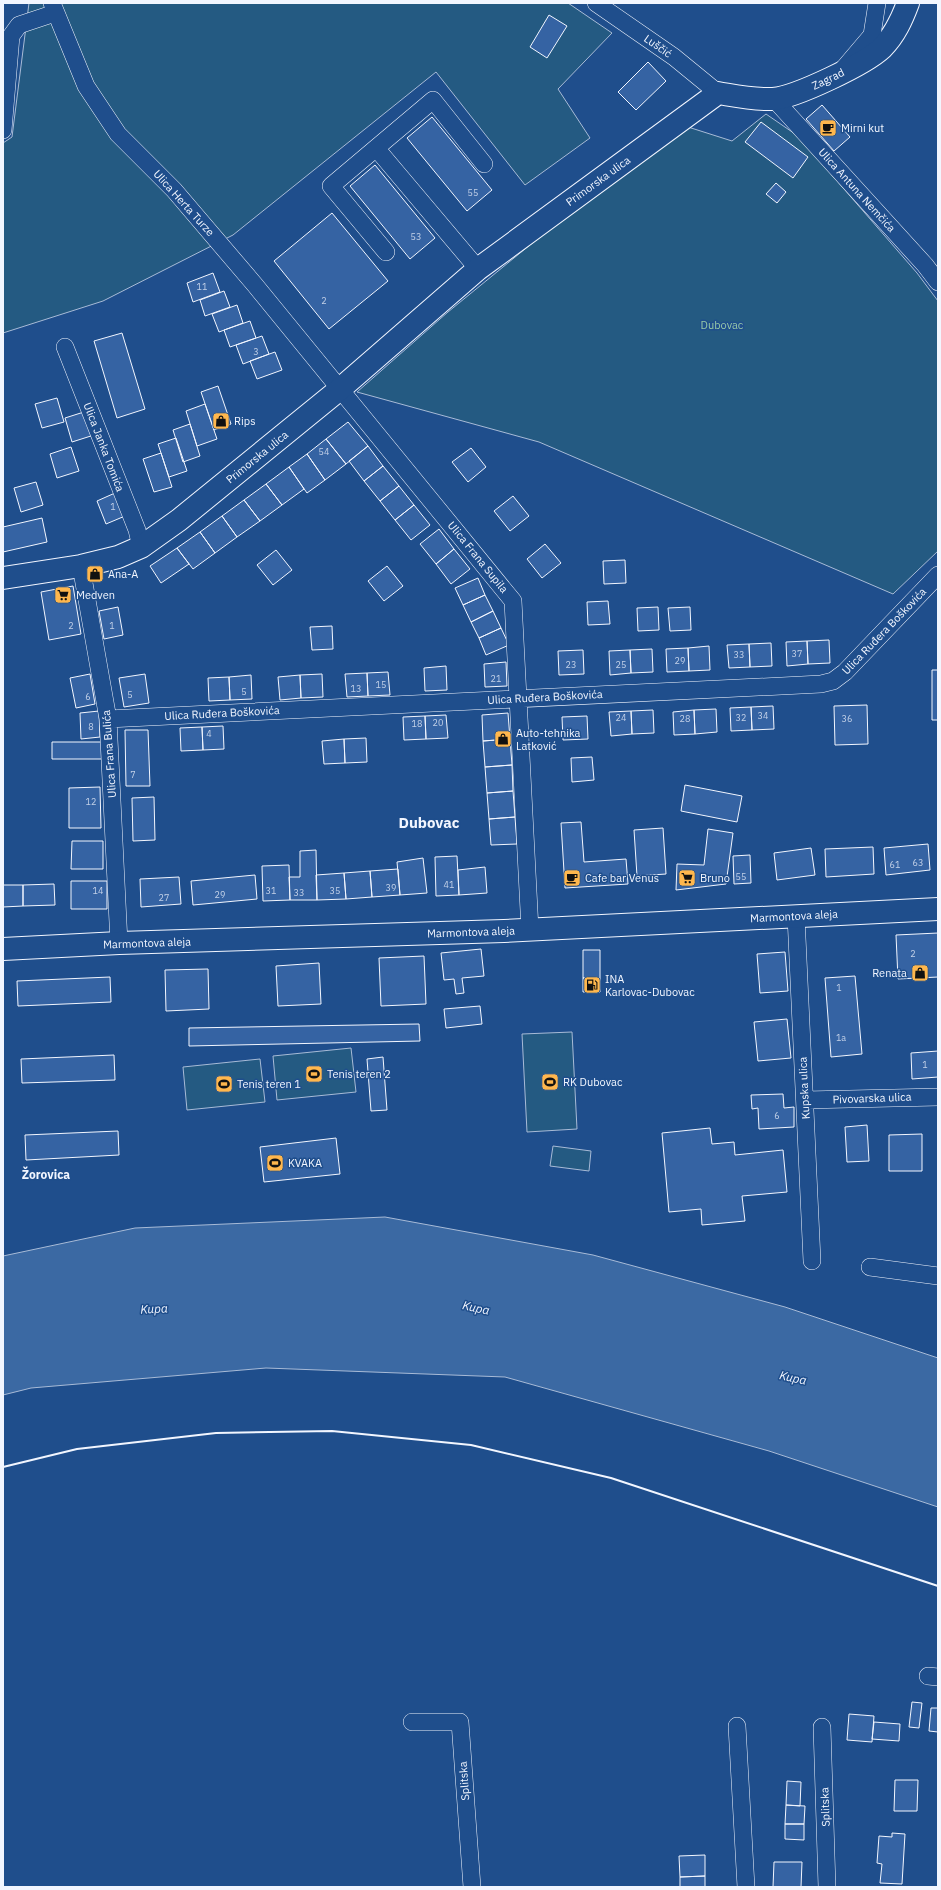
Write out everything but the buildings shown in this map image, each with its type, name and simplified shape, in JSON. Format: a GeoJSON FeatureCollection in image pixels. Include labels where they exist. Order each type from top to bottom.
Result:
{"type":"FeatureCollection","features":[{"type":"Feature","properties":{"kind":"main road","name":"Zagrad"},"geometry":{"type":"LineString","coordinates":[[718,93],[746,98],[774,99],[809,88],[856,66],[882,48],[899,27],[908,3]]}},
{"type":"Feature","properties":{"kind":"main road","name":"Primorska ulica"},"geometry":{"type":"LineString","coordinates":[[3,578],[81,566],[118,557],[141,547],[179,520],[340,389],[478,269],[718,93]]}},
{"type":"Feature","properties":{"kind":"main road","name":"Marmontova aleja"},"geometry":{"type":"LineString","coordinates":[[3,950],[119,944],[530,930],[938,909]]}},
{"type":"Feature","properties":{"kind":"street","name":"Luščić"},"geometry":{"type":"LineString","coordinates":[[596,3],[674,57],[718,93]]}},
{"type":"Feature","properties":{"kind":"street"},"geometry":{"type":"LineString","coordinates":[[841,72],[872,35],[876,3]]}},
{"type":"Feature","properties":{"kind":"street"},"geometry":{"type":"LineString","coordinates":[[3,130],[11,36],[20,25],[54,8]]}},
{"type":"Feature","properties":{"kind":"street","name":"Ulica Herta Turze"},"geometry":{"type":"LineString","coordinates":[[54,8],[86,86],[118,134],[174,190],[255,285],[340,389]]}},
{"type":"Feature","properties":{"kind":"street","name":"Ulica Antuna Nemčića"},"geometry":{"type":"LineString","coordinates":[[774,99],[925,265],[938,282]]}},
{"type":"Feature","properties":{"kind":"street"},"geometry":{"type":"LineString","coordinates":[[386,252],[331,186],[433,100],[484,164]]}},
{"type":"Feature","properties":{"kind":"street"},"geometry":{"type":"LineString","coordinates":[[376,148],[478,269]]}},
{"type":"Feature","properties":{"kind":"street","name":"Ulica Janka Tomića"},"geometry":{"type":"LineString","coordinates":[[65,347],[137,530],[141,547]]}},
{"type":"Feature","properties":{"kind":"street","name":"Ulica Frana Supila"},"geometry":{"type":"LineString","coordinates":[[340,389],[513,601],[530,930]]}},
{"type":"Feature","properties":{"kind":"street","name":"Ulica Frana Bulića"},"geometry":{"type":"LineString","coordinates":[[81,566],[108,719],[119,944]]}},
{"type":"Feature","properties":{"kind":"street","name":"Ulica Ruđera Boškovića"},"geometry":{"type":"LineString","coordinates":[[108,719],[821,684],[833,681],[845,672],[938,575]]}},
{"type":"Feature","properties":{"kind":"street","name":"Kupska ulica"},"geometry":{"type":"LineString","coordinates":[[796,916],[812,1261]]}},
{"type":"Feature","properties":{"kind":"street","name":"Pivovarska ulica"},"geometry":{"type":"LineString","coordinates":[[805,1100],[938,1097]]}},
{"type":"Feature","properties":{"kind":"street"},"geometry":{"type":"LineString","coordinates":[[870,1267],[938,1276]]}},
{"type":"Feature","properties":{"kind":"street","name":"Splitska"},"geometry":{"type":"LineString","coordinates":[[412,1722],[460,1722],[472,1887]]}},
{"type":"Feature","properties":{"kind":"street"},"geometry":{"type":"LineString","coordinates":[[737,1726],[746,1887]]}},
{"type":"Feature","properties":{"kind":"street","name":"Splitska"},"geometry":{"type":"LineString","coordinates":[[822,1727],[827,1887]]}},
{"type":"Feature","properties":{"kind":"green space"},"geometry":{"type":"Polygon","coordinates":[[[29,3],[568,3],[612,33],[558,89],[590,138],[525,185],[436,72],[233,235],[103,301],[3,333],[3,143],[12,137],[29,3]]]}},
{"type":"Feature","properties":{"kind":"green space","name":"Dubovac"},"geometry":{"type":"Polygon","coordinates":[[[766,114],[798,136],[917,273],[938,301],[938,551],[893,594],[539,442],[357,392],[448,312],[580,204],[688,127],[732,141],[766,114]]]}},
{"type":"Feature","properties":{"kind":"green space","name":"RK Dubovac"},"geometry":{"type":"Polygon","coordinates":[[[572,1032],[577,1129],[527,1132],[522,1034],[572,1032]]]}},
{"type":"Feature","properties":{"kind":"green space","name":"Tenis teren 2"},"geometry":{"type":"Polygon","coordinates":[[[351,1048],[356,1092],[277,1100],[273,1056],[351,1048]]]}},
{"type":"Feature","properties":{"kind":"green space","name":"Tenis teren 1"},"geometry":{"type":"Polygon","coordinates":[[[260,1059],[265,1102],[187,1110],[183,1067],[260,1059]]]}},
{"type":"Feature","properties":{"kind":"green space"},"geometry":{"type":"Polygon","coordinates":[[[553,1146],[591,1151],[589,1171],[550,1166],[553,1146]]]}},
{"type":"Feature","properties":{"kind":"water","name":"Kupa"},"geometry":{"type":"Polygon","coordinates":[[[385,1217],[593,1255],[785,1307],[938,1358],[938,1507],[769,1451],[505,1377],[266,1368],[31,1388],[3,1395],[3,1256],[135,1228],[385,1217]]]}},
{"type":"Feature","properties":{"kind":"wall"},"geometry":{"type":"LineString","coordinates":[[3,1467],[77,1449],[216,1433],[332,1431],[471,1445],[611,1478],[938,1586]]}},
{"type":"Feature","properties":{"kind":"place","name":"Mirni kut"},"geometry":{"type":"Point","coordinates":[828,128]}},
{"type":"Feature","properties":{"kind":"place","name":"Rips"},"geometry":{"type":"Point","coordinates":[221,421]}},
{"type":"Feature","properties":{"kind":"place","name":"Ana-A"},"geometry":{"type":"Point","coordinates":[95,574]}},
{"type":"Feature","properties":{"kind":"place","name":"Medven"},"geometry":{"type":"Point","coordinates":[63,595]}},
{"type":"Feature","properties":{"kind":"place","name":"Auto-tehnika Latković"},"geometry":{"type":"Point","coordinates":[503,739]}},
{"type":"Feature","properties":{"kind":"place","name":"Cafe bar Venus"},"geometry":{"type":"Point","coordinates":[572,878]}},
{"type":"Feature","properties":{"kind":"place","name":"Bruno"},"geometry":{"type":"Point","coordinates":[687,878]}},
{"type":"Feature","properties":{"kind":"place","name":"Renata"},"geometry":{"type":"Point","coordinates":[920,973]}},
{"type":"Feature","properties":{"kind":"place","name":"INA Karlovac-Dubovac"},"geometry":{"type":"Point","coordinates":[592,985]}},
{"type":"Feature","properties":{"kind":"place","name":"Tenis teren 2"},"geometry":{"type":"Point","coordinates":[314,1074]}},
{"type":"Feature","properties":{"kind":"place","name":"RK Dubovac"},"geometry":{"type":"Point","coordinates":[550,1082]}},
{"type":"Feature","properties":{"kind":"place","name":"Tenis teren 1"},"geometry":{"type":"Point","coordinates":[224,1084]}},
{"type":"Feature","properties":{"kind":"place","name":"KVAKA"},"geometry":{"type":"Point","coordinates":[275,1163]}},
{"type":"Feature","properties":{"kind":"district","name":"Dubovac"},"geometry":{"type":"Point","coordinates":[429,823]}},
{"type":"Feature","properties":{"kind":"district","name":"Žorovica"},"geometry":{"type":"Point","coordinates":[46,1175]}}]}
